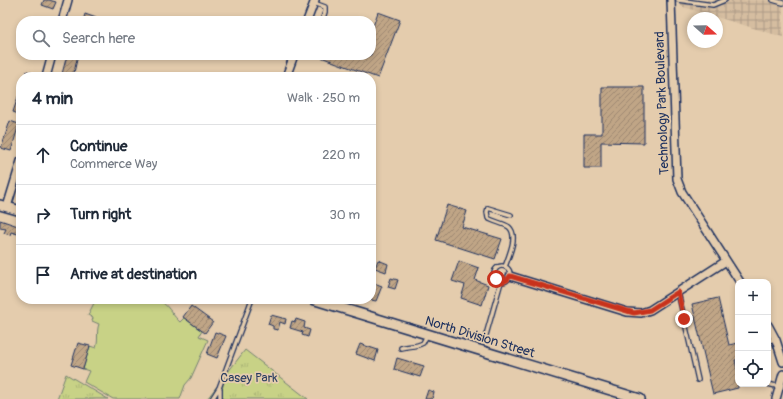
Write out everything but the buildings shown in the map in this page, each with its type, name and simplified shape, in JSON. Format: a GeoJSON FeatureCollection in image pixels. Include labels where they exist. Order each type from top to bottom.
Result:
{"type":"FeatureCollection","features":[{"type":"Feature","properties":{"kind":"street"},"geometry":{"type":"LineString","coordinates":[[63,16],[68,0]]}},
{"type":"Feature","properties":{"kind":"street","name":"Technology Park Boulevard"},"geometry":{"type":"LineString","coordinates":[[671,0],[677,178],[682,192],[738,279]]}},
{"type":"Feature","properties":{"kind":"street"},"geometry":{"type":"LineString","coordinates":[[309,16],[315,1]]}},
{"type":"Feature","properties":{"kind":"street"},"geometry":{"type":"LineString","coordinates":[[47,72],[51,60]]}},
{"type":"Feature","properties":{"kind":"street"},"geometry":{"type":"LineString","coordinates":[[288,72],[292,60]]}},
{"type":"Feature","properties":{"kind":"street"},"geometry":{"type":"LineString","coordinates":[[16,174],[3,206],[16,210]]}},
{"type":"Feature","properties":{"kind":"street"},"geometry":{"type":"LineString","coordinates":[[510,276],[634,313],[650,310],[726,261]]}},
{"type":"Feature","properties":{"kind":"street","name":"North Division Street"},"geometry":{"type":"LineString","coordinates":[[328,304],[640,399]]}},
{"type":"Feature","properties":{"kind":"street"},"geometry":{"type":"LineString","coordinates":[[771,330],[776,339],[783,362]]}},
{"type":"Feature","properties":{"kind":"street"},"geometry":{"type":"LineString","coordinates":[[776,399],[783,374]]}},
{"type":"Feature","properties":{"kind":"lane"},"geometry":{"type":"LineString","coordinates":[[678,0],[713,5],[725,0]]}},
{"type":"Feature","properties":{"kind":"lane"},"geometry":{"type":"LineString","coordinates":[[773,0],[783,3]]}},
{"type":"Feature","properties":{"kind":"lane"},"geometry":{"type":"LineString","coordinates":[[315,1],[325,6],[324,16]]}},
{"type":"Feature","properties":{"kind":"lane"},"geometry":{"type":"LineString","coordinates":[[505,267],[514,240],[513,234],[510,228],[488,218],[487,212],[488,208],[511,215]]}},
{"type":"Feature","properties":{"kind":"lane"},"geometry":{"type":"LineString","coordinates":[[501,282],[507,280],[510,276],[509,271],[505,267]]}},
{"type":"Feature","properties":{"kind":"lane"},"geometry":{"type":"LineString","coordinates":[[501,282],[496,279],[495,272],[498,268],[505,267]]}},
{"type":"Feature","properties":{"kind":"lane"},"geometry":{"type":"LineString","coordinates":[[486,335],[501,282]]}},
{"type":"Feature","properties":{"kind":"lane"},"geometry":{"type":"LineString","coordinates":[[678,292],[698,380]]}},
{"type":"Feature","properties":{"kind":"lane"},"geometry":{"type":"LineString","coordinates":[[212,399],[221,384],[250,304]]}},
{"type":"Feature","properties":{"kind":"lane"},"geometry":{"type":"LineString","coordinates":[[401,348],[417,346],[423,343],[427,334]]}},
{"type":"Feature","properties":{"kind":"lane"},"geometry":{"type":"LineString","coordinates":[[771,340],[776,339]]}},
{"type":"Feature","properties":{"kind":"lane"},"geometry":{"type":"LineString","coordinates":[[220,399],[221,384]]}},
{"type":"Feature","properties":{"kind":"lane"},"geometry":{"type":"LineString","coordinates":[[771,385],[780,387]]}},
{"type":"Feature","properties":{"kind":"shaded area"},"geometry":{"type":"Polygon","coordinates":[[[680,0],[783,0],[783,37],[723,19],[723,12],[700,12],[680,6],[680,0]]]}},
{"type":"Feature","properties":{"kind":"green space"},"geometry":{"type":"Polygon","coordinates":[[[94,304],[164,304],[180,322],[184,318],[202,331],[199,336],[208,340],[191,378],[185,385],[180,399],[113,399],[84,382],[89,371],[83,369],[90,346],[96,348],[99,324],[92,321],[93,318],[88,315],[94,304]]]}},
{"type":"Feature","properties":{"kind":"green space","name":"Casey Park"},"geometry":{"type":"Polygon","coordinates":[[[245,350],[308,399],[207,399],[245,350]]]}},
{"type":"Feature","properties":{"kind":"green space"},"geometry":{"type":"Polygon","coordinates":[[[66,374],[108,399],[57,399],[66,374]]]}},
{"type":"Feature","properties":{"kind":"route"},"geometry":{"type":"LineString","coordinates":[[496,279],[503,282],[510,276],[634,313],[642,313],[650,310],[678,292],[684,319]]}}]}
